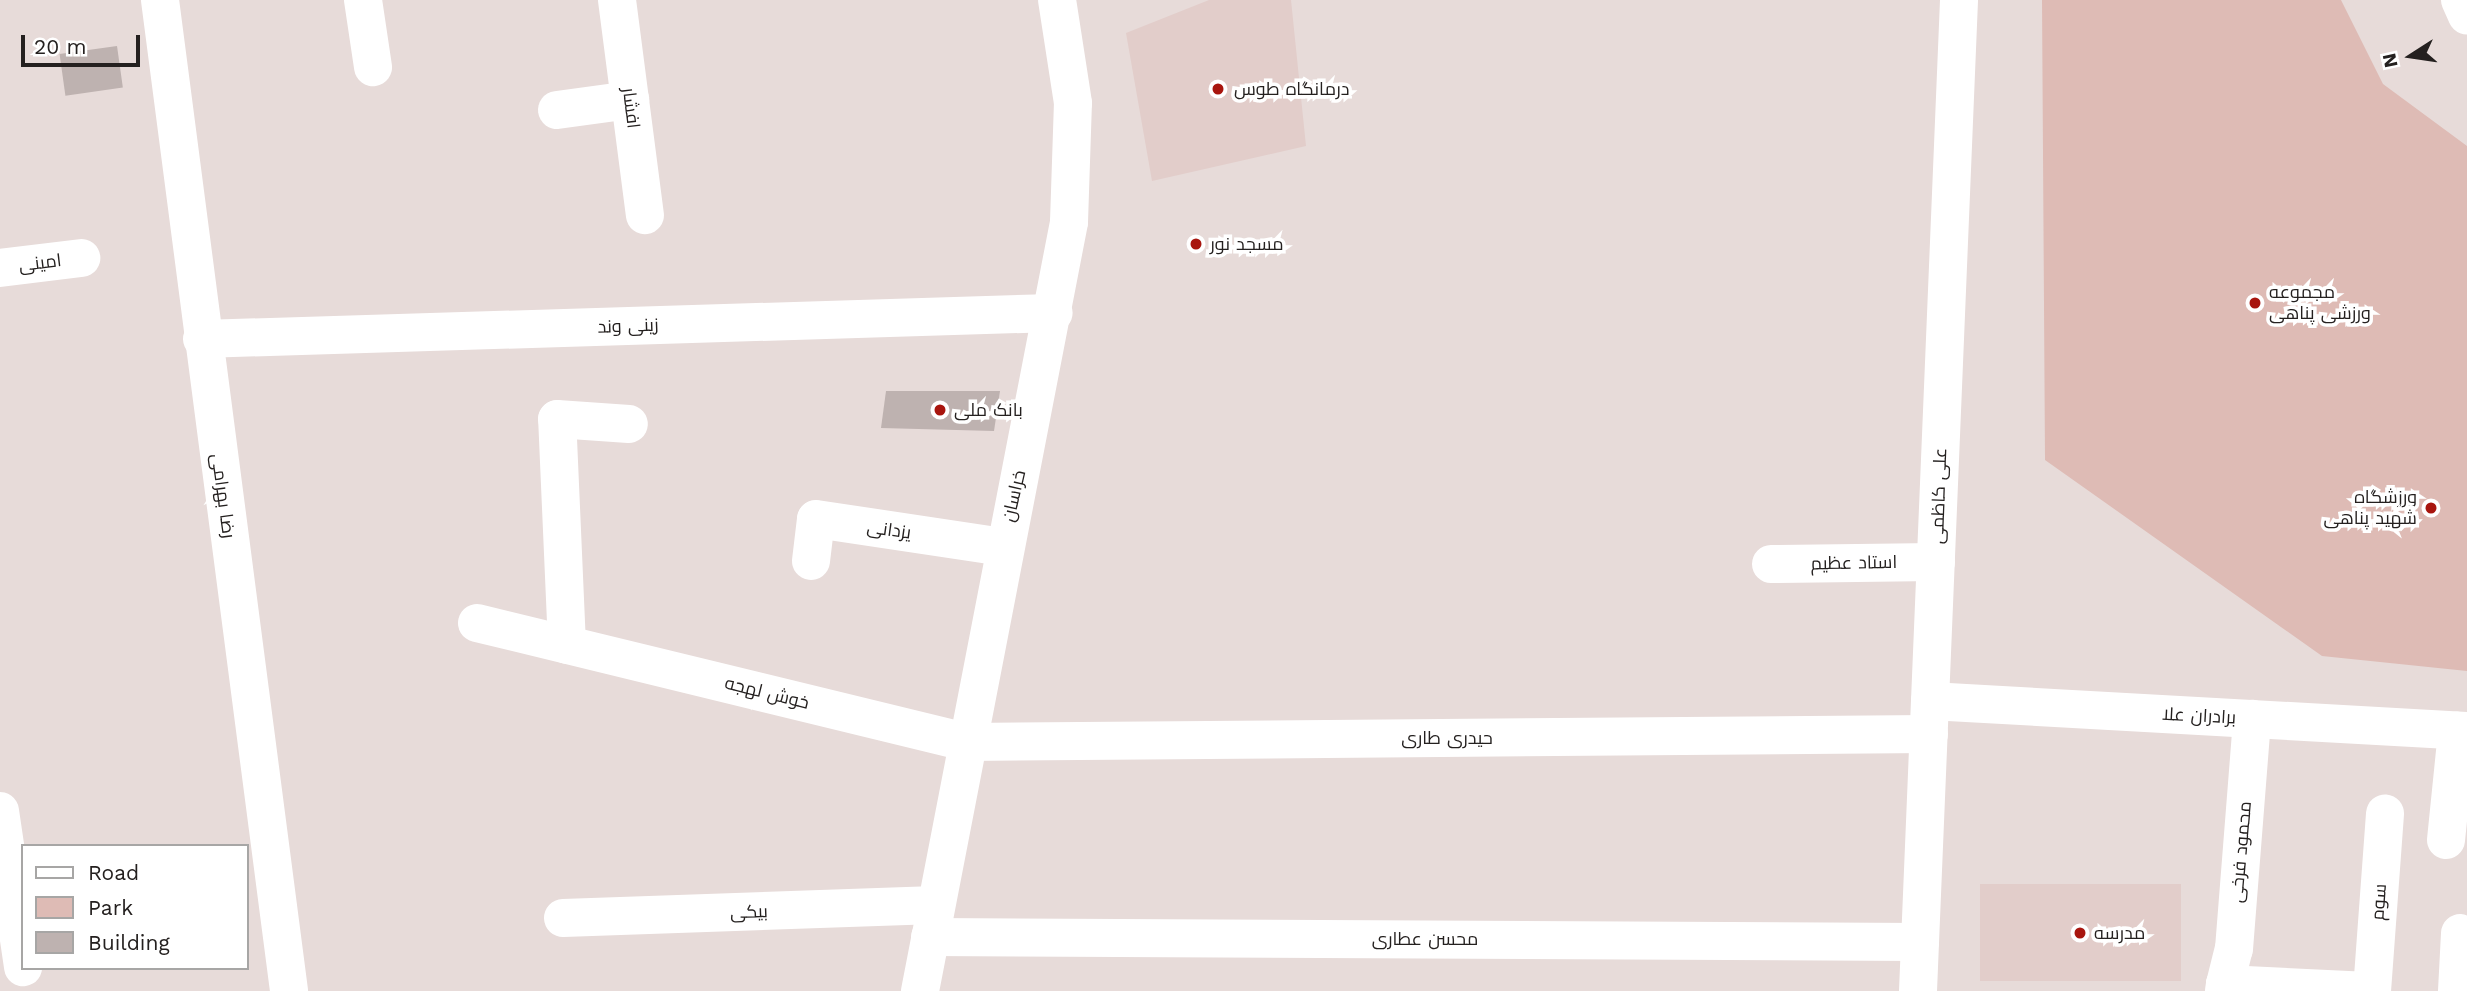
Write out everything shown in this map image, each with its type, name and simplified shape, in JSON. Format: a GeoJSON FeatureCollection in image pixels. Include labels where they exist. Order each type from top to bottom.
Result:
{"type":"FeatureCollection","features":[{"type":"Feature","properties":{"kind":"street","name":"رضا بهرامی"},"geometry":{"type":"LineString","coordinates":[[160,0],[202,339],[289,991]]}},
{"type":"Feature","properties":{"kind":"street"},"geometry":{"type":"LineString","coordinates":[[363,0],[373,67]]}},
{"type":"Feature","properties":{"kind":"street","name":"افشار"},"geometry":{"type":"LineString","coordinates":[[617,0],[645,215]]}},
{"type":"Feature","properties":{"kind":"street","name":"خراسان"},"geometry":{"type":"LineString","coordinates":[[920,991],[1003,547],[1054,313],[1069,222],[1073,103],[1057,0]]}},
{"type":"Feature","properties":{"kind":"street","name":"علی کاظمی"},"geometry":{"type":"LineString","coordinates":[[1918,991],[1959,0]]}},
{"type":"Feature","properties":{"kind":"street"},"geometry":{"type":"LineString","coordinates":[[2460,0],[2467,16]]}},
{"type":"Feature","properties":{"kind":"street"},"geometry":{"type":"LineString","coordinates":[[557,110],[630,100]]}},
{"type":"Feature","properties":{"kind":"street","name":"امینی"},"geometry":{"type":"LineString","coordinates":[[0,268],[81,258]]}},
{"type":"Feature","properties":{"kind":"street","name":"زینی وند"},"geometry":{"type":"LineString","coordinates":[[202,339],[1054,313]]}},
{"type":"Feature","properties":{"kind":"street"},"geometry":{"type":"LineString","coordinates":[[567,645],[557,419],[629,424]]}},
{"type":"Feature","properties":{"kind":"street","name":"یزدانی"},"geometry":{"type":"LineString","coordinates":[[811,561],[816,519],[1003,547]]}},
{"type":"Feature","properties":{"kind":"street","name":"استاد عظیم"},"geometry":{"type":"LineString","coordinates":[[1771,564],[1936,562]]}},
{"type":"Feature","properties":{"kind":"street","name":"خوش لهجه"},"geometry":{"type":"LineString","coordinates":[[477,623],[966,741]]}},
{"type":"Feature","properties":{"kind":"street","name":"حیدری طاری"},"geometry":{"type":"LineString","coordinates":[[966,741],[1930,718]]}},
{"type":"Feature","properties":{"kind":"street","name":"برادران علا"},"geometry":{"type":"LineString","coordinates":[[1930,718],[2252,719],[2462,731]]}},
{"type":"Feature","properties":{"kind":"street","name":"محمود فرخی"},"geometry":{"type":"LineString","coordinates":[[2225,988],[2234,949],[2252,719]]}},
{"type":"Feature","properties":{"kind":"street"},"geometry":{"type":"LineString","coordinates":[[2446,840],[2462,731]]}},
{"type":"Feature","properties":{"kind":"street"},"geometry":{"type":"LineString","coordinates":[[0,811],[21,954]]}},
{"type":"Feature","properties":{"kind":"street","name":"سوم"},"geometry":{"type":"LineString","coordinates":[[2371,991],[2385,813]]}},
{"type":"Feature","properties":{"kind":"street","name":"بیکی"},"geometry":{"type":"LineString","coordinates":[[563,918],[933,921]]}},
{"type":"Feature","properties":{"kind":"street","name":"محسن عطاری"},"geometry":{"type":"LineString","coordinates":[[933,921],[1920,942]]}},
{"type":"Feature","properties":{"kind":"street"},"geometry":{"type":"LineString","coordinates":[[2458,991],[2460,933]]}},
{"type":"Feature","properties":{"kind":"street"},"geometry":{"type":"LineString","coordinates":[[23,970],[26,991]]}},
{"type":"Feature","properties":{"kind":"street"},"geometry":{"type":"LineString","coordinates":[[2225,988],[2371,991]]}},
{"type":"Feature","properties":{"kind":"shaded area","name":"درمانگاه طوس"},"geometry":{"type":"Polygon","coordinates":[[[1209,0],[1291,0],[1306,146],[1152,181],[1126,33],[1209,0]]]}},
{"type":"Feature","properties":{"kind":"shaded area","name":"مدرسه"},"geometry":{"type":"Polygon","coordinates":[[[1980,884],[2181,884],[2181,981],[1980,981],[1980,884]]]}},
{"type":"Feature","properties":{"kind":"green space","name":"مجموعه ورزشی پناهی"},"geometry":{"type":"Polygon","coordinates":[[[2042,0],[2341,0],[2383,84],[2467,146],[2467,671],[2322,656],[2045,460],[2042,0]]]}},
{"type":"Feature","properties":{"kind":"building"},"geometry":{"type":"Polygon","coordinates":[[[117,46],[123,88],[65,96],[60,54],[117,46]]]}},
{"type":"Feature","properties":{"kind":"building","name":"بانک ملی"},"geometry":{"type":"Polygon","coordinates":[[[886,391],[1000,391],[994,431],[881,428],[886,391]]]}},
{"type":"Feature","properties":{"kind":"place","name":"درمانگاه طوس"},"geometry":{"type":"Point","coordinates":[1218,89]}},
{"type":"Feature","properties":{"kind":"place","name":"مسجد نور"},"geometry":{"type":"Point","coordinates":[1196,244]}},
{"type":"Feature","properties":{"kind":"place","name":"مجموعه ورزشی پناهی"},"geometry":{"type":"Point","coordinates":[2255,303]}},
{"type":"Feature","properties":{"kind":"place","name":"بانک ملی"},"geometry":{"type":"Point","coordinates":[940,410]}},
{"type":"Feature","properties":{"kind":"place","name":"ورزشگاه شهید پناهی"},"geometry":{"type":"Point","coordinates":[2431,508]}},
{"type":"Feature","properties":{"kind":"place","name":"مدرسه"},"geometry":{"type":"Point","coordinates":[2080,933]}}]}
